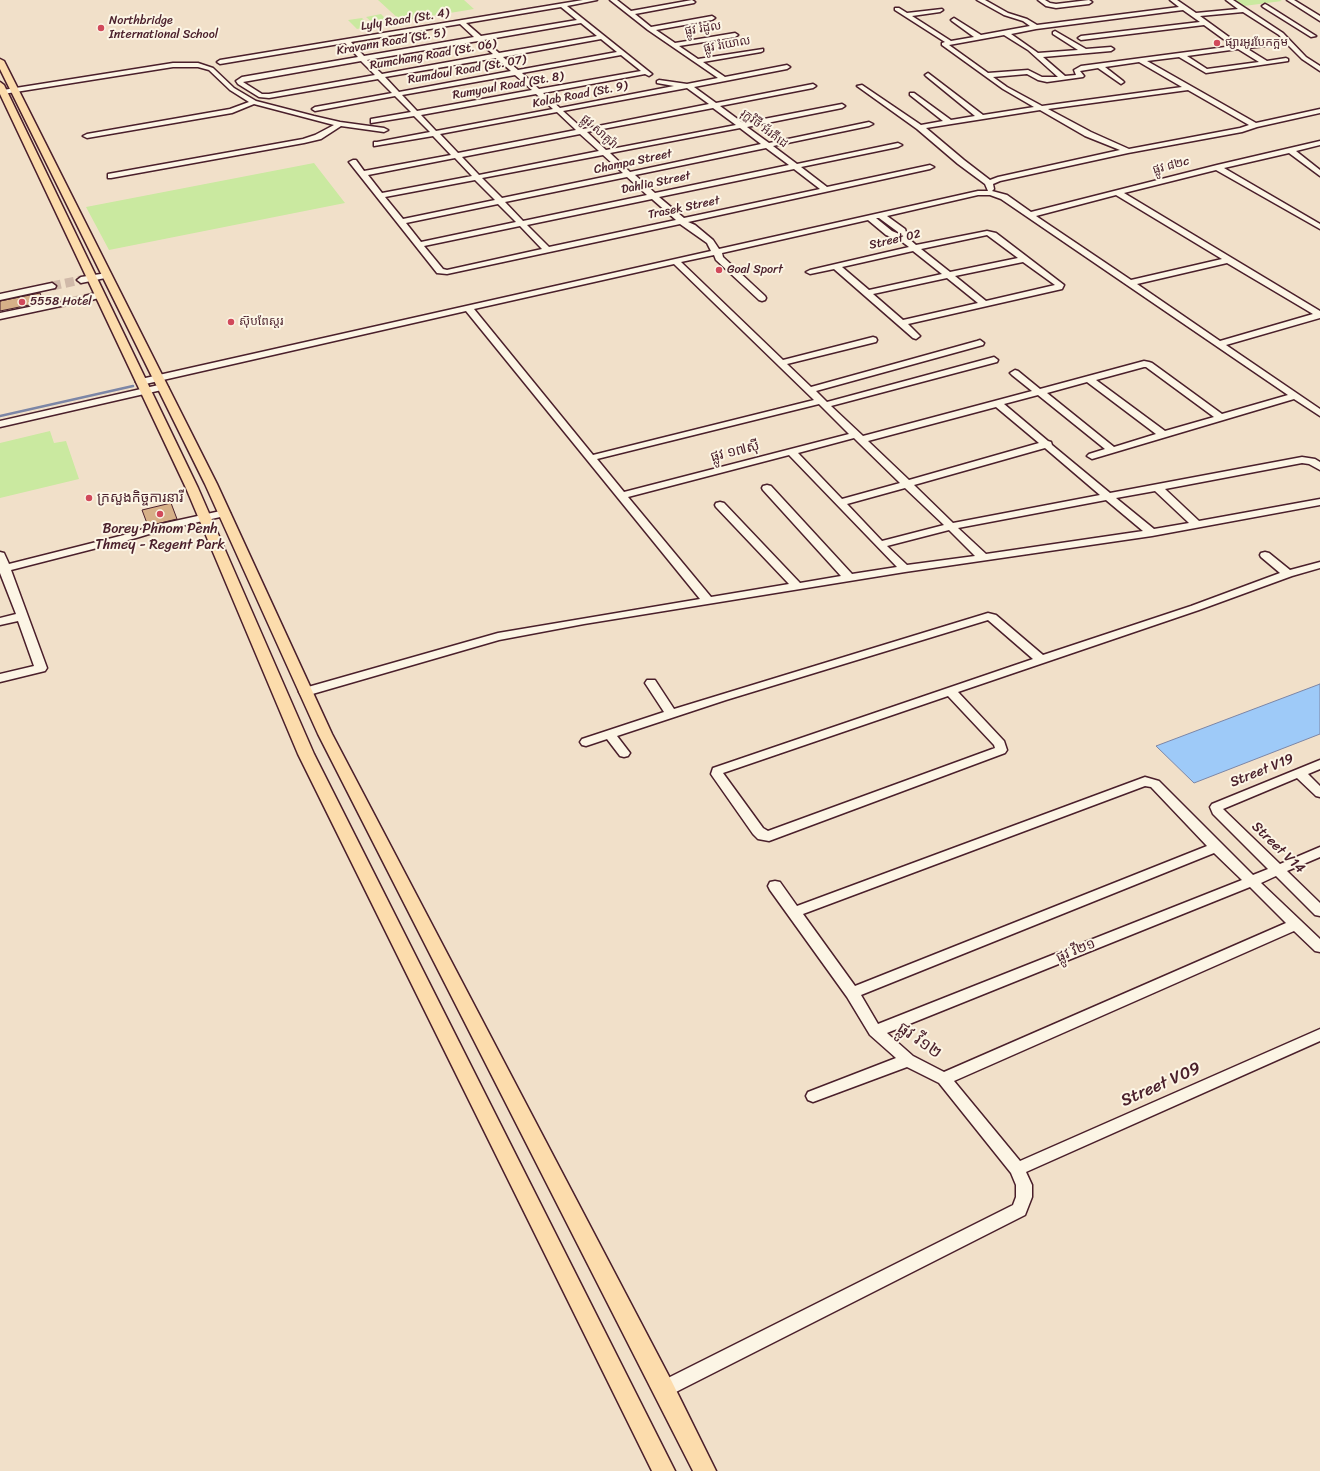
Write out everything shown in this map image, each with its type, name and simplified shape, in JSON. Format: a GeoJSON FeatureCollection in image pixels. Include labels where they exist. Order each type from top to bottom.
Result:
{"type":"FeatureCollection","features":[{"type":"Feature","properties":{"kind":"main road"},"geometry":{"type":"LineString","coordinates":[[0,61],[225,513],[305,692],[419,917],[705,1471]]}},
{"type":"Feature","properties":{"kind":"main road"},"geometry":{"type":"LineString","coordinates":[[2,91],[86,279],[100,295],[205,518],[306,754],[488,1122],[608,1356],[664,1471]]}},
{"type":"Feature","properties":{"kind":"street"},"geometry":{"type":"LineString","coordinates":[[613,0],[650,29],[724,79]]}},
{"type":"Feature","properties":{"kind":"street"},"geometry":{"type":"LineString","coordinates":[[980,0],[1006,14],[1025,20],[1036,27]]}},
{"type":"Feature","properties":{"kind":"street"},"geometry":{"type":"LineString","coordinates":[[1041,0],[1048,5],[1056,6],[1089,2]]}},
{"type":"Feature","properties":{"kind":"street"},"geometry":{"type":"LineString","coordinates":[[1173,0],[1239,47],[1266,63]]}},
{"type":"Feature","properties":{"kind":"street"},"geometry":{"type":"LineString","coordinates":[[1229,0],[1275,29],[1304,58],[1320,69]]}},
{"type":"Feature","properties":{"kind":"street"},"geometry":{"type":"LineString","coordinates":[[1292,1],[1307,0]]}},
{"type":"Feature","properties":{"kind":"street"},"geometry":{"type":"LineString","coordinates":[[570,11],[578,1]]}},
{"type":"Feature","properties":{"kind":"street","name":"Lyly Road (St. 4)"},"geometry":{"type":"LineString","coordinates":[[220,62],[562,5],[578,1],[596,1],[619,4]]}},
{"type":"Feature","properties":{"kind":"street"},"geometry":{"type":"LineString","coordinates":[[1292,1],[1317,18]]}},
{"type":"Feature","properties":{"kind":"street"},"geometry":{"type":"LineString","coordinates":[[629,13],[692,2]]}},
{"type":"Feature","properties":{"kind":"street"},"geometry":{"type":"LineString","coordinates":[[562,5],[668,90]]}},
{"type":"Feature","properties":{"kind":"street"},"geometry":{"type":"LineString","coordinates":[[1265,6],[1314,36]]}},
{"type":"Feature","properties":{"kind":"street"},"geometry":{"type":"LineString","coordinates":[[1128,151],[1088,134],[1005,88],[944,45],[949,42],[1067,22],[1186,8]]}},
{"type":"Feature","properties":{"kind":"street"},"geometry":{"type":"LineString","coordinates":[[897,9],[949,42]]}},
{"type":"Feature","properties":{"kind":"street"},"geometry":{"type":"LineString","coordinates":[[906,15],[940,10]]}},
{"type":"Feature","properties":{"kind":"street"},"geometry":{"type":"LineString","coordinates":[[1196,15],[1245,10]]}},
{"type":"Feature","properties":{"kind":"street"},"geometry":{"type":"LineString","coordinates":[[650,29],[712,18]]}},
{"type":"Feature","properties":{"kind":"street"},"geometry":{"type":"LineString","coordinates":[[1287,19],[1317,18]]}},
{"type":"Feature","properties":{"kind":"street"},"geometry":{"type":"LineString","coordinates":[[954,20],[979,37]]}},
{"type":"Feature","properties":{"kind":"street","name":"Kravann Road (St. 5)"},"geometry":{"type":"LineString","coordinates":[[269,96],[261,96],[239,81],[242,79],[581,21]]}},
{"type":"Feature","properties":{"kind":"street","name":"ផ្លូវ សាគូរ៉ា"},"geometry":{"type":"LineString","coordinates":[[461,22],[629,175],[685,223],[687,228],[705,244],[714,247],[719,258],[762,298]]}},
{"type":"Feature","properties":{"kind":"street"},"geometry":{"type":"LineString","coordinates":[[1067,22],[1080,33],[1091,36],[1206,23]]}},
{"type":"Feature","properties":{"kind":"street"},"geometry":{"type":"LineString","coordinates":[[1004,32],[1038,56],[1062,78]]}},
{"type":"Feature","properties":{"kind":"street"},"geometry":{"type":"LineString","coordinates":[[1055,33],[1084,51]]}},
{"type":"Feature","properties":{"kind":"street","name":"ផ្លូវ រំដូល"},"geometry":{"type":"LineString","coordinates":[[673,45],[735,35]]}},
{"type":"Feature","properties":{"kind":"street","name":"Rumchang Road (St. 06)"},"geometry":{"type":"LineString","coordinates":[[269,96],[602,37]]}},
{"type":"Feature","properties":{"kind":"street"},"geometry":{"type":"LineString","coordinates":[[346,41],[547,250]]}},
{"type":"Feature","properties":{"kind":"street"},"geometry":{"type":"LineString","coordinates":[[1101,42],[1129,62]]}},
{"type":"Feature","properties":{"kind":"street"},"geometry":{"type":"LineString","coordinates":[[987,75],[1028,72],[1043,80],[1081,76],[1077,70],[1140,60],[1289,42]]}},
{"type":"Feature","properties":{"kind":"street","name":"ផ្លូវ រំយោល"},"geometry":{"type":"LineString","coordinates":[[697,61],[761,50]]}},
{"type":"Feature","properties":{"kind":"street"},"geometry":{"type":"LineString","coordinates":[[1038,56],[1084,51],[1116,52]]}},
{"type":"Feature","properties":{"kind":"street","name":"Rumdoul Road (St. 07)"},"geometry":{"type":"LineString","coordinates":[[316,108],[622,53]]}},
{"type":"Feature","properties":{"kind":"street"},"geometry":{"type":"LineString","coordinates":[[1181,55],[1206,71],[1286,60]]}},
{"type":"Feature","properties":{"kind":"street"},"geometry":{"type":"LineString","coordinates":[[1140,60],[1255,125]]}},
{"type":"Feature","properties":{"kind":"street"},"geometry":{"type":"LineString","coordinates":[[1100,66],[1121,82]]}},
{"type":"Feature","properties":{"kind":"street"},"geometry":{"type":"LineString","coordinates":[[2,91],[16,92],[146,71],[205,67],[214,72],[232,89],[254,102],[291,113],[340,124],[384,130]]}},
{"type":"Feature","properties":{"kind":"street","name":"Kolab Road (St. 9)"},"geometry":{"type":"LineString","coordinates":[[377,144],[787,67]]}},
{"type":"Feature","properties":{"kind":"street","name":"Rumyoul Road (St. 8)"},"geometry":{"type":"LineString","coordinates":[[374,121],[646,72]]}},
{"type":"Feature","properties":{"kind":"street"},"geometry":{"type":"LineString","coordinates":[[698,84],[713,72]]}},
{"type":"Feature","properties":{"kind":"street"},"geometry":{"type":"LineString","coordinates":[[928,75],[982,118]]}},
{"type":"Feature","properties":{"kind":"street"},"geometry":{"type":"LineString","coordinates":[[659,82],[689,86]]}},
{"type":"Feature","properties":{"kind":"street","name":"រុក្ខវិថី អ័រគីដេ"},"geometry":{"type":"LineString","coordinates":[[698,84],[804,165],[829,188]]}},
{"type":"Feature","properties":{"kind":"street","name":"រុក្ខវិថី អ័រគីដេ"},"geometry":{"type":"LineString","coordinates":[[689,86],[796,167],[829,188]]}},
{"type":"Feature","properties":{"kind":"street"},"geometry":{"type":"LineString","coordinates":[[363,174],[813,86]]}},
{"type":"Feature","properties":{"kind":"street"},"geometry":{"type":"LineString","coordinates":[[860,86],[920,127],[961,162],[989,183],[991,193]]}},
{"type":"Feature","properties":{"kind":"street"},"geometry":{"type":"LineString","coordinates":[[920,127],[982,118],[1041,107],[1189,88]]}},
{"type":"Feature","properties":{"kind":"street"},"geometry":{"type":"LineString","coordinates":[[912,94],[950,122]]}},
{"type":"Feature","properties":{"kind":"street"},"geometry":{"type":"LineString","coordinates":[[87,136],[232,111],[254,102]]}},
{"type":"Feature","properties":{"kind":"street"},"geometry":{"type":"LineString","coordinates":[[381,196],[842,106]]}},
{"type":"Feature","properties":{"kind":"street"},"geometry":{"type":"LineString","coordinates":[[989,183],[998,179],[1128,151],[1242,130],[1255,125],[1320,111]]}},
{"type":"Feature","properties":{"kind":"street"},"geometry":{"type":"LineString","coordinates":[[111,176],[304,141],[318,137],[340,124]]}},
{"type":"Feature","properties":{"kind":"street","name":"Champa Street"},"geometry":{"type":"LineString","coordinates":[[400,222],[869,124]]}},
{"type":"Feature","properties":{"kind":"street","name":"ផ្លូវ ៨២c"},"geometry":{"type":"LineString","coordinates":[[1029,215],[1217,167],[1320,143]]}},
{"type":"Feature","properties":{"kind":"street","name":"Dahlia Street"},"geometry":{"type":"LineString","coordinates":[[420,245],[898,145]]}},
{"type":"Feature","properties":{"kind":"street"},"geometry":{"type":"LineString","coordinates":[[1290,150],[1320,174]]}},
{"type":"Feature","properties":{"kind":"street"},"geometry":{"type":"LineString","coordinates":[[353,162],[420,245]]}},
{"type":"Feature","properties":{"kind":"street","name":"Trasek Street"},"geometry":{"type":"LineString","coordinates":[[420,245],[440,271],[447,272],[547,250],[685,223],[829,188],[930,166]]}},
{"type":"Feature","properties":{"kind":"street"},"geometry":{"type":"LineString","coordinates":[[1217,167],[1320,228]]}},
{"type":"Feature","properties":{"kind":"street"},"geometry":{"type":"LineString","coordinates":[[0,424],[143,386],[161,383],[468,308],[676,262],[714,247],[870,218],[978,194],[991,193],[1004,197],[1320,413]]}},
{"type":"Feature","properties":{"kind":"street"},"geometry":{"type":"LineString","coordinates":[[1118,193],[1320,315]]}},
{"type":"Feature","properties":{"kind":"street"},"geometry":{"type":"LineString","coordinates":[[881,215],[902,231],[904,239]]}},
{"type":"Feature","properties":{"kind":"street"},"geometry":{"type":"LineString","coordinates":[[870,218],[889,233],[904,239],[984,304]]}},
{"type":"Feature","properties":{"kind":"street","name":"Street 02"},"geometry":{"type":"LineString","coordinates":[[810,272],[987,233],[993,235],[1024,259]]}},
{"type":"Feature","properties":{"kind":"street"},"geometry":{"type":"LineString","coordinates":[[867,293],[1024,259],[1060,286],[902,323]]}},
{"type":"Feature","properties":{"kind":"street"},"geometry":{"type":"LineString","coordinates":[[1129,283],[1228,260]]}},
{"type":"Feature","properties":{"kind":"street"},"geometry":{"type":"LineString","coordinates":[[676,262],[984,558]]}},
{"type":"Feature","properties":{"kind":"street"},"geometry":{"type":"LineString","coordinates":[[836,266],[916,336]]}},
{"type":"Feature","properties":{"kind":"street"},"geometry":{"type":"LineString","coordinates":[[86,279],[107,275]]}},
{"type":"Feature","properties":{"kind":"street"},"geometry":{"type":"LineString","coordinates":[[88,298],[100,295]]}},
{"type":"Feature","properties":{"kind":"street"},"geometry":{"type":"LineString","coordinates":[[0,297],[49,296],[0,316]]}},
{"type":"Feature","properties":{"kind":"street"},"geometry":{"type":"LineString","coordinates":[[468,308],[708,601]]}},
{"type":"Feature","properties":{"kind":"street"},"geometry":{"type":"LineString","coordinates":[[1219,344],[1320,315]]}},
{"type":"Feature","properties":{"kind":"street"},"geometry":{"type":"LineString","coordinates":[[781,362],[873,340]]}},
{"type":"Feature","properties":{"kind":"street"},"geometry":{"type":"LineString","coordinates":[[809,390],[980,343]]}},
{"type":"Feature","properties":{"kind":"street"},"geometry":{"type":"LineString","coordinates":[[591,458],[823,403],[994,360]]}},
{"type":"Feature","properties":{"kind":"street","name":"ផ្លូវ ១៧ស៊ី"},"geometry":{"type":"LineString","coordinates":[[621,496],[792,452],[859,438],[998,403],[1144,364],[1149,365],[1220,418]]}},
{"type":"Feature","properties":{"kind":"street"},"geometry":{"type":"LineString","coordinates":[[1015,372],[1112,450]]}},
{"type":"Feature","properties":{"kind":"street"},"geometry":{"type":"LineString","coordinates":[[1089,379],[1164,435]]}},
{"type":"Feature","properties":{"kind":"street"},"geometry":{"type":"LineString","coordinates":[[1092,456],[1295,396]]}},
{"type":"Feature","properties":{"kind":"street"},"geometry":{"type":"LineString","coordinates":[[998,403],[1152,533]]}},
{"type":"Feature","properties":{"kind":"street"},"geometry":{"type":"LineString","coordinates":[[840,503],[908,485],[1048,444]]}},
{"type":"Feature","properties":{"kind":"street"},"geometry":{"type":"LineString","coordinates":[[792,452],[880,545],[905,569]]}},
{"type":"Feature","properties":{"kind":"street"},"geometry":{"type":"LineString","coordinates":[[880,545],[951,526],[1302,460],[1312,461],[1320,467]]}},
{"type":"Feature","properties":{"kind":"street"},"geometry":{"type":"LineString","coordinates":[[1157,487],[1196,525]]}},
{"type":"Feature","properties":{"kind":"street"},"geometry":{"type":"LineString","coordinates":[[767,488],[849,578]]}},
{"type":"Feature","properties":{"kind":"street"},"geometry":{"type":"LineString","coordinates":[[305,692],[498,637],[584,621],[905,569],[1152,533],[1320,502]]}},
{"type":"Feature","properties":{"kind":"street"},"geometry":{"type":"LineString","coordinates":[[720,505],[798,587]]}},
{"type":"Feature","properties":{"kind":"street"},"geometry":{"type":"LineString","coordinates":[[2,569],[132,536],[158,534],[192,525],[205,518],[225,513]]}},
{"type":"Feature","properties":{"kind":"street"},"geometry":{"type":"LineString","coordinates":[[0,555],[2,569],[22,616],[40,668],[0,678]]}},
{"type":"Feature","properties":{"kind":"street"},"geometry":{"type":"LineString","coordinates":[[1266,555],[1288,574]]}},
{"type":"Feature","properties":{"kind":"street"},"geometry":{"type":"LineString","coordinates":[[950,691],[1000,744],[1001,750],[769,836],[763,836],[758,831],[717,774],[717,771],[950,691],[1195,608],[1320,564]]}},
{"type":"Feature","properties":{"kind":"street"},"geometry":{"type":"LineString","coordinates":[[0,622],[22,616]]}},
{"type":"Feature","properties":{"kind":"street"},"geometry":{"type":"LineString","coordinates":[[586,742],[671,714],[988,616],[992,617],[1041,660]]}},
{"type":"Feature","properties":{"kind":"street"},"geometry":{"type":"LineString","coordinates":[[651,684],[671,714]]}},
{"type":"Feature","properties":{"kind":"street"},"geometry":{"type":"LineString","coordinates":[[610,735],[624,753]]}},
{"type":"Feature","properties":{"kind":"street","name":"Street V19"},"geometry":{"type":"LineString","coordinates":[[1216,807],[1320,764]]}},
{"type":"Feature","properties":{"kind":"street"},"geometry":{"type":"LineString","coordinates":[[1299,773],[1320,793]]}},
{"type":"Feature","properties":{"kind":"street"},"geometry":{"type":"LineString","coordinates":[[794,912],[1145,781],[1155,784],[1216,847],[1320,947]]}},
{"type":"Feature","properties":{"kind":"street","name":"Street V14"},"geometry":{"type":"LineString","coordinates":[[1216,807],[1217,811],[1320,911]]}},
{"type":"Feature","properties":{"kind":"street"},"geometry":{"type":"LineString","coordinates":[[852,993],[1216,847]]}},
{"type":"Feature","properties":{"kind":"street","name":"ផ្លូវ វី២១"},"geometry":{"type":"LineString","coordinates":[[875,1031],[1252,881],[1320,852]]}},
{"type":"Feature","properties":{"kind":"street","name":"ផ្លូវ វី១២"},"geometry":{"type":"LineString","coordinates":[[775,886],[852,993],[875,1031],[908,1060],[944,1079]]}},
{"type":"Feature","properties":{"kind":"street"},"geometry":{"type":"LineString","coordinates":[[664,1389],[1019,1210],[1024,1197],[1024,1185],[1017,1169],[944,1079],[1296,924]]}},
{"type":"Feature","properties":{"kind":"street","name":"Street V09"},"geometry":{"type":"LineString","coordinates":[[1017,1169],[1320,1035]]}},
{"type":"Feature","properties":{"kind":"street"},"geometry":{"type":"LineString","coordinates":[[813,1096],[908,1060]]}},
{"type":"Feature","properties":{"kind":"green space"},"geometry":{"type":"Polygon","coordinates":[[[378,0],[464,0],[474,9],[401,21],[378,0]]]}},
{"type":"Feature","properties":{"kind":"green space"},"geometry":{"type":"Polygon","coordinates":[[[1234,0],[1280,0],[1282,1],[1244,6],[1234,0]]]}},
{"type":"Feature","properties":{"kind":"green space"},"geometry":{"type":"Polygon","coordinates":[[[381,14],[390,23],[375,25],[366,17],[381,14]]]}},
{"type":"Feature","properties":{"kind":"green space"},"geometry":{"type":"Polygon","coordinates":[[[362,18],[371,26],[357,29],[348,20],[362,18]]]}},
{"type":"Feature","properties":{"kind":"green space"},"geometry":{"type":"Polygon","coordinates":[[[314,163],[345,203],[109,250],[86,207],[314,163]]]}},
{"type":"Feature","properties":{"kind":"green space"},"geometry":{"type":"Polygon","coordinates":[[[50,431],[54,443],[66,441],[79,479],[0,498],[0,443],[50,431]]]}},
{"type":"Feature","properties":{"kind":"water"},"geometry":{"type":"Polygon","coordinates":[[[1320,684],[1320,734],[1194,783],[1156,746],[1320,684]]]}},
{"type":"Feature","properties":{"kind":"building","name":"5558 Hotel"},"geometry":{"type":"Polygon","coordinates":[[[40,293],[44,302],[0,311],[0,301],[40,293]]]}},
{"type":"Feature","properties":{"kind":"building","name":"Borey Phnom Penh Thmey - Regent Park"},"geometry":{"type":"Polygon","coordinates":[[[171,503],[177,519],[148,526],[142,510],[171,503]]]}},
{"type":"Feature","properties":{"kind":"waterway"},"geometry":{"type":"LineString","coordinates":[[0,416],[133,386]]}},
{"type":"Feature","properties":{"kind":"tunnel"},"geometry":{"type":"LineString","coordinates":[[52,286],[81,280]]}},
{"type":"Feature","properties":{"kind":"tunnel"},"geometry":{"type":"LineString","coordinates":[[58,304],[88,298]]}},
{"type":"Feature","properties":{"kind":"place","name":"Northbridge International School"},"geometry":{"type":"Point","coordinates":[101,28]}},
{"type":"Feature","properties":{"kind":"place","name":"ផ្សារអូរបែកក្អម"},"geometry":{"type":"Point","coordinates":[1217,43]}},
{"type":"Feature","properties":{"kind":"place","name":"Goal Sport"},"geometry":{"type":"Point","coordinates":[719,270]}},
{"type":"Feature","properties":{"kind":"place","name":"5558 Hotel"},"geometry":{"type":"Point","coordinates":[22,302]}},
{"type":"Feature","properties":{"kind":"place","name":"ស៊ុបពែស្តរ"},"geometry":{"type":"Point","coordinates":[231,322]}},
{"type":"Feature","properties":{"kind":"place","name":"ក្រសួងកិច្ចការនារី"},"geometry":{"type":"Point","coordinates":[89,498]}},
{"type":"Feature","properties":{"kind":"place","name":"Borey Phnom Penh Thmey - Regent Park"},"geometry":{"type":"Point","coordinates":[160,514]}}]}
